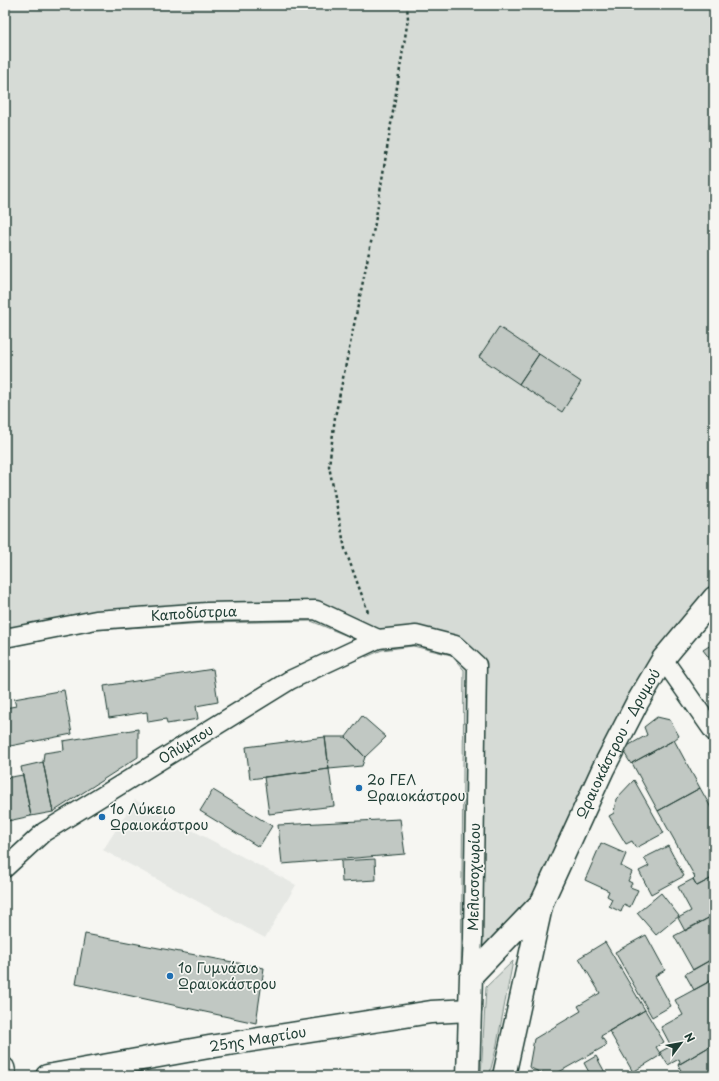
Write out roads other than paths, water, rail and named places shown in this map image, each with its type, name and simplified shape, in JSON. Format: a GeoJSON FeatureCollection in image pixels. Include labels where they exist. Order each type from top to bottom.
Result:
{"type":"FeatureCollection","features":[{"type":"Feature","properties":{"kind":"main road","name":"Ωραιοκάστρου - Δρυμού"},"geometry":{"type":"LineString","coordinates":[[542,902],[603,769],[637,703],[663,659],[714,598]]}},
{"type":"Feature","properties":{"kind":"main road"},"geometry":{"type":"LineString","coordinates":[[471,976],[542,902]]}},
{"type":"Feature","properties":{"kind":"main road"},"geometry":{"type":"LineString","coordinates":[[504,1076],[542,902]]}},
{"type":"Feature","properties":{"kind":"main road","name":"Μελισσοχωρίου"},"geometry":{"type":"LineString","coordinates":[[468,1076],[471,976]]}},
{"type":"Feature","properties":{"kind":"main road","name":"25ης Μαρτίου"},"geometry":{"type":"LineString","coordinates":[[47,1076],[209,1047],[423,1013],[470,1010]]}},
{"type":"Feature","properties":{"kind":"street","name":"Καποδίστρια"},"geometry":{"type":"LineString","coordinates":[[5,638],[96,620],[207,612],[316,610],[378,639]]}},
{"type":"Feature","properties":{"kind":"street","name":"Μελισσοχωρίου"},"geometry":{"type":"LineString","coordinates":[[378,639],[416,635],[455,645],[476,666],[474,940],[471,976]]}},
{"type":"Feature","properties":{"kind":"street","name":"Ολύμπου"},"geometry":{"type":"LineString","coordinates":[[5,868],[44,832],[290,680],[378,639]]}},
{"type":"Feature","properties":{"kind":"street"},"geometry":{"type":"LineString","coordinates":[[663,659],[714,732]]}},
{"type":"Feature","properties":{"kind":"street"},"geometry":{"type":"LineString","coordinates":[[5,1067],[7,1076]]}},
{"type":"Feature","properties":{"kind":"place","name":"2o ΓΕΛ Ωραιοκάστρου"},"geometry":{"type":"Point","coordinates":[359,788]}},
{"type":"Feature","properties":{"kind":"place","name":"1ο Λύκειο Ωραιοκάστρου"},"geometry":{"type":"Point","coordinates":[102,817]}},
{"type":"Feature","properties":{"kind":"place","name":"1o Γυμνάσιο Ωραιοκάστρου"},"geometry":{"type":"Point","coordinates":[170,976]}}]}
